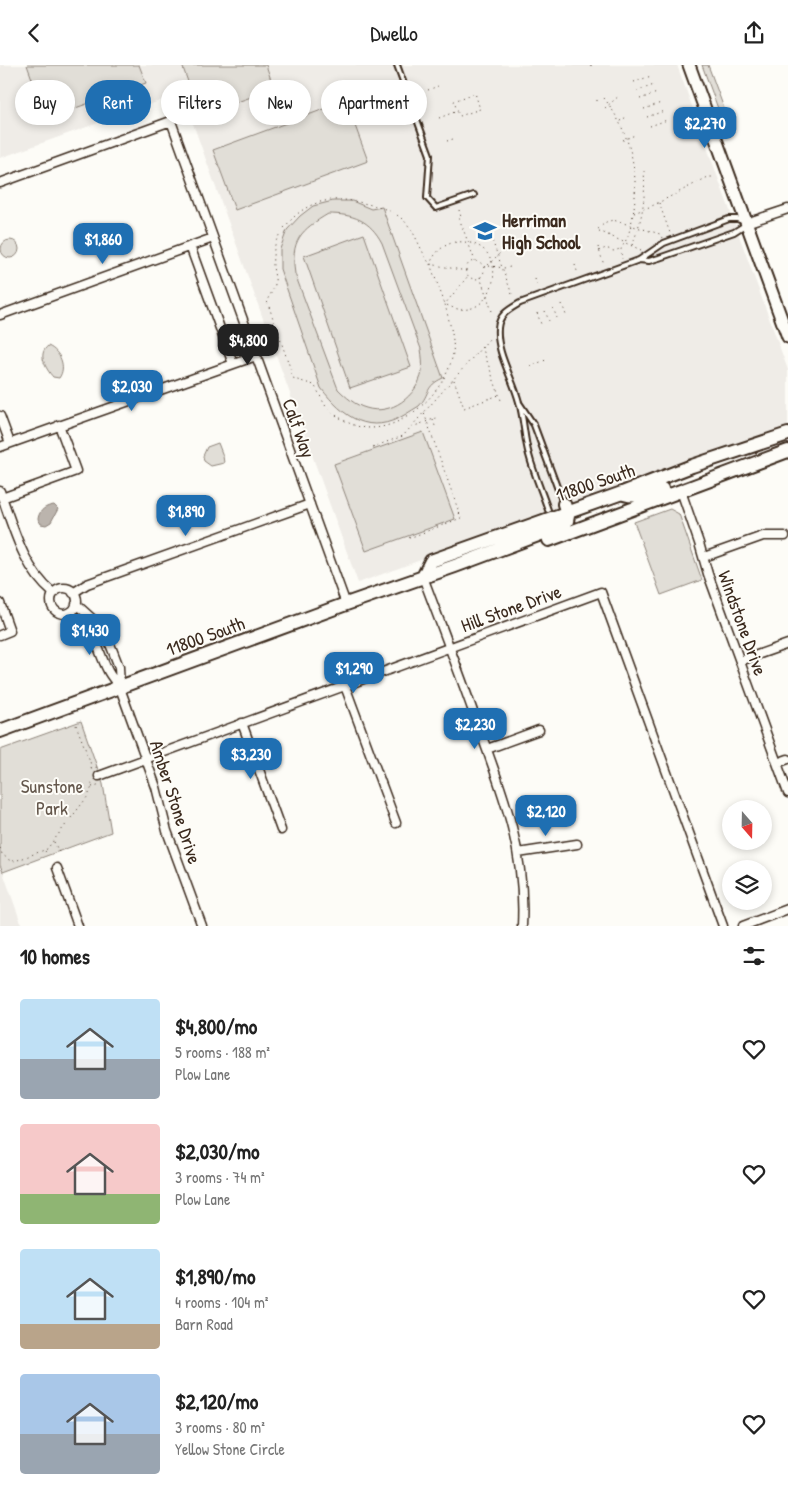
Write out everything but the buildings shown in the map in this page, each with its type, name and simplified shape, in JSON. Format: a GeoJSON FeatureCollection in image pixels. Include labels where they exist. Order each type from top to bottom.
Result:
{"type":"FeatureCollection","features":[{"type":"Feature","properties":{"kind":"main road"},"geometry":{"type":"LineString","coordinates":[[689,65],[788,337]]}},
{"type":"Feature","properties":{"kind":"main road","name":"11800 South"},"geometry":{"type":"LineString","coordinates":[[423,577],[431,561],[545,515],[622,493],[692,466],[788,434]]}},
{"type":"Feature","properties":{"kind":"main road","name":"11800 South"},"geometry":{"type":"LineString","coordinates":[[0,731],[423,577],[444,578],[788,451]]}},
{"type":"Feature","properties":{"kind":"main road"},"geometry":{"type":"LineString","coordinates":[[622,493],[632,496],[643,495],[669,487],[674,487],[681,491],[692,475],[707,470],[737,452]]}},
{"type":"Feature","properties":{"kind":"main road"},"geometry":{"type":"LineString","coordinates":[[423,577],[557,528],[567,521],[568,516],[565,508]]}},
{"type":"Feature","properties":{"kind":"street","name":"Calf Way"},"geometry":{"type":"LineString","coordinates":[[0,183],[171,121],[346,604]]}},
{"type":"Feature","properties":{"kind":"street"},"geometry":{"type":"LineString","coordinates":[[746,223],[788,209]]}},
{"type":"Feature","properties":{"kind":"street"},"geometry":{"type":"LineString","coordinates":[[0,315],[213,238]]}},
{"type":"Feature","properties":{"kind":"street"},"geometry":{"type":"LineString","coordinates":[[190,246],[233,364]]}},
{"type":"Feature","properties":{"kind":"street"},"geometry":{"type":"LineString","coordinates":[[0,447],[256,356]]}},
{"type":"Feature","properties":{"kind":"street"},"geometry":{"type":"LineString","coordinates":[[0,416],[10,443]]}},
{"type":"Feature","properties":{"kind":"street"},"geometry":{"type":"LineString","coordinates":[[53,593],[40,582],[31,569],[1,495],[76,471],[59,425]]}},
{"type":"Feature","properties":{"kind":"street","name":"Windstone Drive"},"geometry":{"type":"LineString","coordinates":[[681,491],[708,574],[788,793]]}},
{"type":"Feature","properties":{"kind":"street"},"geometry":{"type":"LineString","coordinates":[[74,593],[87,585],[310,504]]}},
{"type":"Feature","properties":{"kind":"street"},"geometry":{"type":"LineString","coordinates":[[704,557],[763,536],[785,536]]}},
{"type":"Feature","properties":{"kind":"street"},"geometry":{"type":"LineString","coordinates":[[423,577],[509,812],[518,853],[523,899],[522,926]]}},
{"type":"Feature","properties":{"kind":"street"},"geometry":{"type":"LineString","coordinates":[[74,593],[63,588],[53,593],[51,601],[53,609],[60,613],[68,613],[79,619],[89,630],[96,641],[108,672],[120,688]]}},
{"type":"Feature","properties":{"kind":"street","name":"Hill Stone Drive"},"geometry":{"type":"LineString","coordinates":[[98,776],[601,592],[723,926]]}},
{"type":"Feature","properties":{"kind":"street"},"geometry":{"type":"LineString","coordinates":[[68,613],[75,608],[74,593]]}},
{"type":"Feature","properties":{"kind":"street"},"geometry":{"type":"LineString","coordinates":[[0,603],[10,631],[0,635]]}},
{"type":"Feature","properties":{"kind":"street"},"geometry":{"type":"LineString","coordinates":[[76,604],[97,623],[109,642],[119,667],[120,688]]}},
{"type":"Feature","properties":{"kind":"street"},"geometry":{"type":"LineString","coordinates":[[740,661],[788,644]]}},
{"type":"Feature","properties":{"kind":"street"},"geometry":{"type":"LineString","coordinates":[[345,686],[396,823]]}},
{"type":"Feature","properties":{"kind":"street","name":"Amber Stone Drive"},"geometry":{"type":"LineString","coordinates":[[120,688],[158,795],[167,831],[202,926]]}},
{"type":"Feature","properties":{"kind":"street"},"geometry":{"type":"LineString","coordinates":[[242,723],[280,830]]}},
{"type":"Feature","properties":{"kind":"street"},"geometry":{"type":"LineString","coordinates":[[487,749],[539,730]]}},
{"type":"Feature","properties":{"kind":"street"},"geometry":{"type":"LineString","coordinates":[[777,763],[788,759]]}},
{"type":"Feature","properties":{"kind":"street"},"geometry":{"type":"LineString","coordinates":[[518,853],[576,844]]}},
{"type":"Feature","properties":{"kind":"street"},"geometry":{"type":"LineString","coordinates":[[57,868],[78,926]]}},
{"type":"Feature","properties":{"kind":"street"},"geometry":{"type":"LineString","coordinates":[[743,926],[788,909]]}},
{"type":"Feature","properties":{"kind":"lane"},"geometry":{"type":"LineString","coordinates":[[397,65],[430,155],[426,198],[436,208],[474,195]]}},
{"type":"Feature","properties":{"kind":"lane"},"geometry":{"type":"LineString","coordinates":[[545,515],[522,428],[519,403],[498,335],[500,319],[507,310],[520,303],[639,260],[664,243],[729,219],[737,219],[746,223],[734,232],[659,258],[649,261],[639,260]]}},
{"type":"Feature","properties":{"kind":"lane"},"geometry":{"type":"LineString","coordinates":[[519,403],[534,425],[565,508]]}},
{"type":"Feature","properties":{"kind":"path"},"geometry":{"type":"LineString","coordinates":[[634,83],[651,76]]}},
{"type":"Feature","properties":{"kind":"path"},"geometry":{"type":"LineString","coordinates":[[637,91],[654,85]]}},
{"type":"Feature","properties":{"kind":"path"},"geometry":{"type":"LineString","coordinates":[[428,90],[438,86]]}},
{"type":"Feature","properties":{"kind":"path"},"geometry":{"type":"LineString","coordinates":[[475,93],[480,109],[460,116],[458,111],[454,101],[475,93]]}},
{"type":"Feature","properties":{"kind":"path"},"geometry":{"type":"LineString","coordinates":[[640,99],[657,93]]}},
{"type":"Feature","properties":{"kind":"path"},"geometry":{"type":"LineString","coordinates":[[605,108],[620,95]]}},
{"type":"Feature","properties":{"kind":"path"},"geometry":{"type":"LineString","coordinates":[[599,251],[606,248],[613,251],[620,249],[625,243],[633,213],[635,178],[627,138],[619,121],[604,98]]}},
{"type":"Feature","properties":{"kind":"path"},"geometry":{"type":"LineString","coordinates":[[597,100],[597,105]]}},
{"type":"Feature","properties":{"kind":"path"},"geometry":{"type":"LineString","coordinates":[[644,109],[660,103]]}},
{"type":"Feature","properties":{"kind":"path"},"geometry":{"type":"LineString","coordinates":[[439,118],[458,111]]}},
{"type":"Feature","properties":{"kind":"path"},"geometry":{"type":"LineString","coordinates":[[647,117],[664,111]]}},
{"type":"Feature","properties":{"kind":"path"},"geometry":{"type":"LineString","coordinates":[[619,121],[628,116]]}},
{"type":"Feature","properties":{"kind":"path"},"geometry":{"type":"LineString","coordinates":[[650,126],[667,120]]}},
{"type":"Feature","properties":{"kind":"path"},"geometry":{"type":"LineString","coordinates":[[623,140],[635,135]]}},
{"type":"Feature","properties":{"kind":"path"},"geometry":{"type":"LineString","coordinates":[[447,141],[456,137]]}},
{"type":"Feature","properties":{"kind":"path"},"geometry":{"type":"LineString","coordinates":[[632,246],[643,210],[644,171]]}},
{"type":"Feature","properties":{"kind":"path"},"geometry":{"type":"LineString","coordinates":[[633,213],[659,203],[708,177],[712,177]]}},
{"type":"Feature","properties":{"kind":"path"},"geometry":{"type":"LineString","coordinates":[[334,199],[355,201],[382,207],[394,213],[408,224],[430,264],[451,330],[454,351],[448,373],[417,410],[400,422],[375,429],[350,424],[328,408],[314,385],[294,379],[267,301],[273,292],[275,283],[272,262],[277,240],[284,227],[300,211],[316,202],[334,199]]}},
{"type":"Feature","properties":{"kind":"path"},"geometry":{"type":"LineString","coordinates":[[659,203],[670,233]]}},
{"type":"Feature","properties":{"kind":"path"},"geometry":{"type":"LineString","coordinates":[[459,211],[461,217],[459,218],[475,261]]}},
{"type":"Feature","properties":{"kind":"path"},"geometry":{"type":"LineString","coordinates":[[642,251],[597,230],[606,222],[613,220],[660,234],[662,239]]}},
{"type":"Feature","properties":{"kind":"path"},"geometry":{"type":"LineString","coordinates":[[489,232],[513,297]]}},
{"type":"Feature","properties":{"kind":"path"},"geometry":{"type":"LineString","coordinates":[[430,264],[436,253],[445,246],[455,242],[468,243],[482,249],[492,261],[494,281],[487,296],[476,305],[466,308],[455,308],[444,304]]}},
{"type":"Feature","properties":{"kind":"path"},"geometry":{"type":"LineString","coordinates":[[598,247],[604,265]]}},
{"type":"Feature","properties":{"kind":"path"},"geometry":{"type":"LineString","coordinates":[[620,249],[622,259]]}},
{"type":"Feature","properties":{"kind":"path"},"geometry":{"type":"LineString","coordinates":[[484,267],[481,263],[475,261],[469,263],[466,271],[468,276],[473,279],[480,277],[484,272],[484,267],[503,250]]}},
{"type":"Feature","properties":{"kind":"path"},"geometry":{"type":"LineString","coordinates":[[430,264],[466,271]]}},
{"type":"Feature","properties":{"kind":"path"},"geometry":{"type":"LineString","coordinates":[[484,267],[493,265],[502,268],[510,267]]}},
{"type":"Feature","properties":{"kind":"path"},"geometry":{"type":"LineString","coordinates":[[575,265],[578,274]]}},
{"type":"Feature","properties":{"kind":"path"},"geometry":{"type":"LineString","coordinates":[[444,304],[468,276]]}},
{"type":"Feature","properties":{"kind":"path"},"geometry":{"type":"LineString","coordinates":[[480,277],[494,314]]}},
{"type":"Feature","properties":{"kind":"path"},"geometry":{"type":"LineString","coordinates":[[535,279],[538,288]]}},
{"type":"Feature","properties":{"kind":"path"},"geometry":{"type":"LineString","coordinates":[[562,305],[566,315]]}},
{"type":"Feature","properties":{"kind":"path"},"geometry":{"type":"LineString","coordinates":[[553,308],[557,318]]}},
{"type":"Feature","properties":{"kind":"path"},"geometry":{"type":"LineString","coordinates":[[545,311],[548,321]]}},
{"type":"Feature","properties":{"kind":"path"},"geometry":{"type":"LineString","coordinates":[[537,313],[541,324]]}},
{"type":"Feature","properties":{"kind":"path"},"geometry":{"type":"LineString","coordinates":[[373,447],[403,436],[490,337]]}},
{"type":"Feature","properties":{"kind":"path"},"geometry":{"type":"LineString","coordinates":[[482,347],[502,403]]}},
{"type":"Feature","properties":{"kind":"path"},"geometry":{"type":"LineString","coordinates":[[530,366],[546,360]]}},
{"type":"Feature","properties":{"kind":"path"},"geometry":{"type":"LineString","coordinates":[[453,379],[464,408],[499,395]]}},
{"type":"Feature","properties":{"kind":"path"},"geometry":{"type":"LineString","coordinates":[[408,538],[462,519],[424,413]]}},
{"type":"Feature","properties":{"kind":"path"},"geometry":{"type":"LineString","coordinates":[[411,427],[439,417]]}},
{"type":"Feature","properties":{"kind":"path"},"geometry":{"type":"LineString","coordinates":[[433,419],[436,429]]}},
{"type":"Feature","properties":{"kind":"path"},"geometry":{"type":"LineString","coordinates":[[0,848],[2,854],[8,860],[15,861],[45,850],[54,842],[59,832],[88,796],[92,787],[92,769],[76,725]]}},
{"type":"Feature","properties":{"kind":"path"},"geometry":{"type":"LineString","coordinates":[[92,769],[97,767]]}},
{"type":"Feature","properties":{"kind":"path"},"geometry":{"type":"LineString","coordinates":[[92,787],[103,783]]}},
{"type":"Feature","properties":{"kind":"path"},"geometry":{"type":"LineString","coordinates":[[54,842],[59,852]]}},
{"type":"Feature","properties":{"kind":"path"},"geometry":{"type":"LineString","coordinates":[[45,850],[48,855]]}},
{"type":"Feature","properties":{"kind":"shaded area","name":"Herriman High School"},"geometry":{"type":"Polygon","coordinates":[[[0,65],[677,65],[788,370],[788,426],[358,583],[193,125],[239,125],[239,80],[161,80],[161,100],[151,104],[151,80],[85,80],[85,125],[92,125],[0,158],[0,65]]]}},
{"type":"Feature","properties":{"kind":"shaded area"},"geometry":{"type":"Polygon","coordinates":[[[54,505],[58,509],[51,522],[46,525],[41,524],[38,519],[41,511],[46,507],[54,505]]]}},
{"type":"Feature","properties":{"kind":"shaded area"},"geometry":{"type":"Polygon","coordinates":[[[0,865],[3,872],[22,926],[0,926],[0,865]]]}},
{"type":"Feature","properties":{"kind":"green space"},"geometry":{"type":"Polygon","coordinates":[[[27,65],[139,65],[145,80],[85,80],[85,105],[75,108],[75,80],[32,80],[27,65]]]}},
{"type":"Feature","properties":{"kind":"green space"},"geometry":{"type":"Polygon","coordinates":[[[182,65],[266,65],[271,80],[249,80],[249,98],[239,101],[239,80],[187,80],[182,65]]]}},
{"type":"Feature","properties":{"kind":"green space"},"geometry":{"type":"Polygon","coordinates":[[[702,65],[708,65],[732,130],[727,133],[702,65]]]}},
{"type":"Feature","properties":{"kind":"green space"},"geometry":{"type":"Polygon","coordinates":[[[321,110],[321,125],[355,125],[368,161],[235,210],[213,150],[281,125],[311,125],[311,114],[321,110]]]}},
{"type":"Feature","properties":{"kind":"green space"},"geometry":{"type":"Polygon","coordinates":[[[333,201],[352,201],[371,209],[382,207],[443,378],[430,387],[419,406],[393,421],[369,424],[358,421],[338,408],[321,388],[280,269],[280,249],[287,230],[313,206],[333,201]],[[328,214],[304,231],[296,244],[294,253],[295,274],[338,389],[362,407],[375,410],[385,409],[402,402],[415,389],[422,372],[421,349],[382,243],[377,235],[366,224],[353,217],[328,214]]]}},
{"type":"Feature","properties":{"kind":"green space"},"geometry":{"type":"Polygon","coordinates":[[[364,234],[411,367],[350,388],[304,256],[364,234]]]}},
{"type":"Feature","properties":{"kind":"green space"},"geometry":{"type":"Polygon","coordinates":[[[10,240],[16,243],[19,249],[16,255],[10,258],[4,255],[1,249],[4,243],[10,240]]]}},
{"type":"Feature","properties":{"kind":"green space"},"geometry":{"type":"Polygon","coordinates":[[[48,346],[59,355],[61,360],[62,369],[59,378],[53,377],[44,361],[43,353],[48,346]]]}},
{"type":"Feature","properties":{"kind":"green space"},"geometry":{"type":"Polygon","coordinates":[[[423,432],[455,519],[366,551],[334,464],[423,432]]]}},
{"type":"Feature","properties":{"kind":"green space"},"geometry":{"type":"Polygon","coordinates":[[[218,443],[224,463],[211,466],[204,461],[203,456],[207,447],[218,443]]]}},
{"type":"Feature","properties":{"kind":"green space"},"geometry":{"type":"Polygon","coordinates":[[[670,509],[679,514],[702,580],[661,595],[634,522],[670,509]]]}},
{"type":"Feature","properties":{"kind":"green space","name":"Sunstone Park"},"geometry":{"type":"Polygon","coordinates":[[[81,721],[103,784],[111,832],[3,872],[0,865],[0,750],[81,721]]]}},
{"type":"Feature","properties":{"kind":"place","name":"Herriman High School"},"geometry":{"type":"Point","coordinates":[485,231]}}]}
